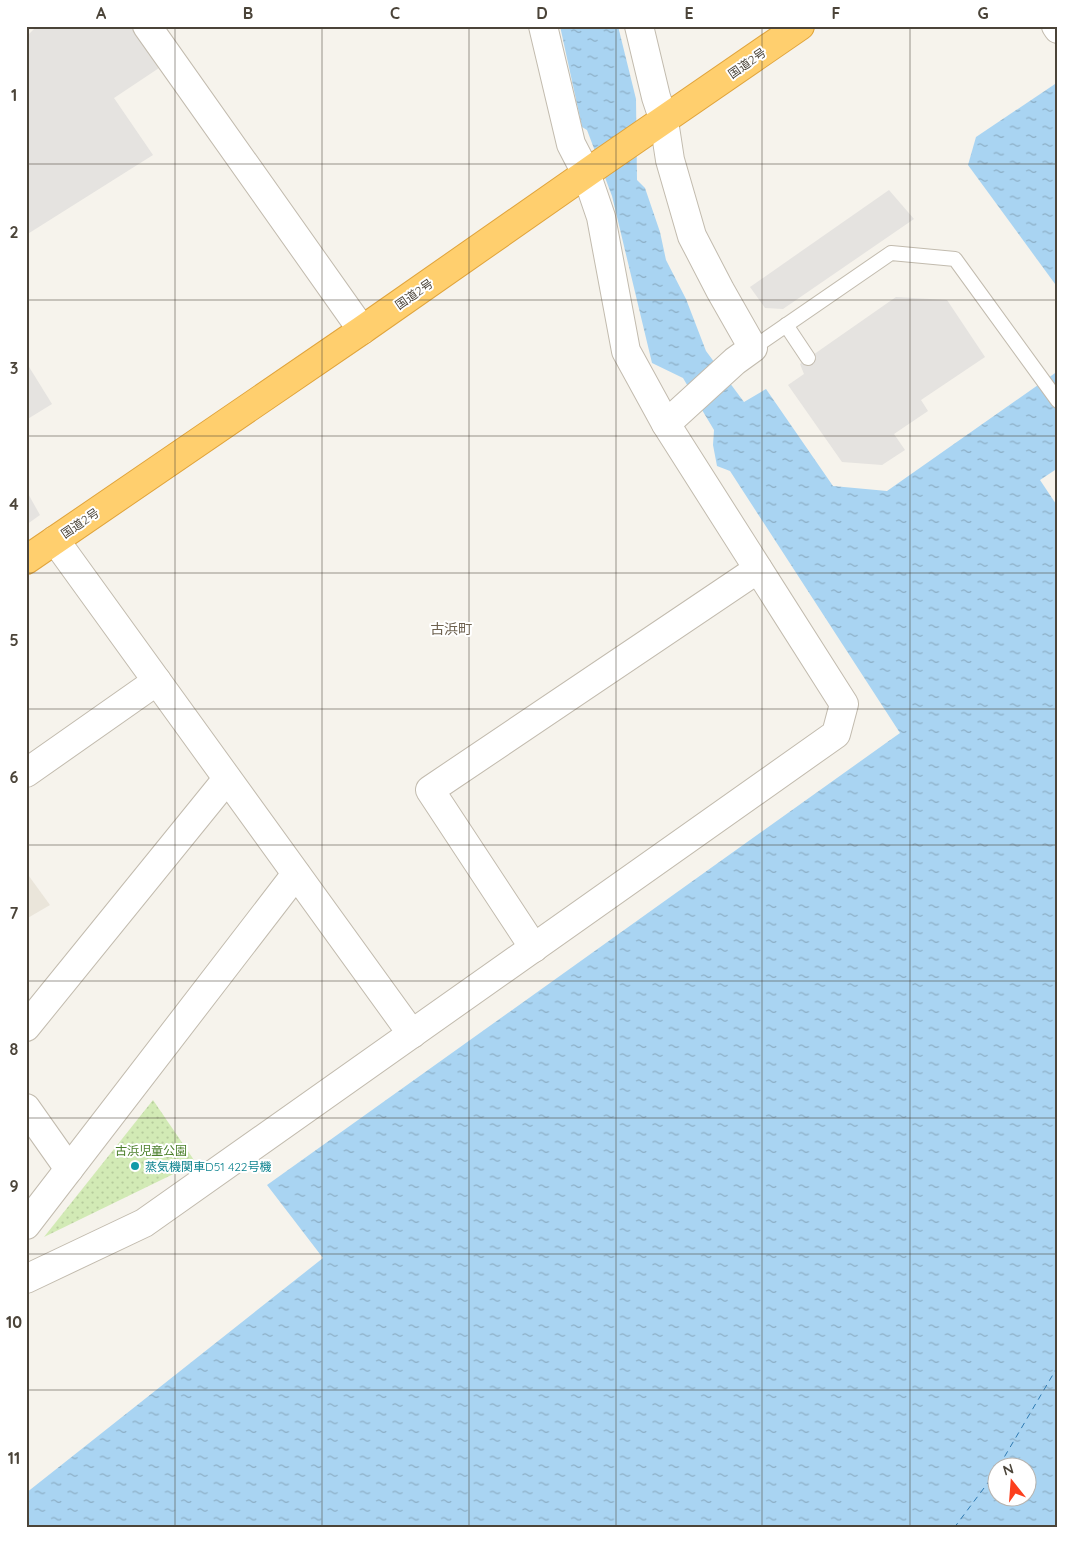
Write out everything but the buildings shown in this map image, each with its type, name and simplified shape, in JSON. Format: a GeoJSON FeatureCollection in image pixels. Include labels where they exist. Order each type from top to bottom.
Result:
{"type":"FeatureCollection","features":[{"type":"Feature","properties":{"kind":"highway","name":"国道2号"},"geometry":{"type":"LineString","coordinates":[[26,560],[800,26]]}},
{"type":"Feature","properties":{"kind":"street"},"geometry":{"type":"LineString","coordinates":[[147,26],[362,330]]}},
{"type":"Feature","properties":{"kind":"street"},"geometry":{"type":"LineString","coordinates":[[26,1279],[144,1223],[836,734],[844,704],[666,424],[626,350],[601,217],[594,168],[571,144],[543,26]]}},
{"type":"Feature","properties":{"kind":"street"},"geometry":{"type":"LineString","coordinates":[[639,26],[656,97],[664,121],[670,160],[692,236],[720,290],[744,355],[666,424]]}},
{"type":"Feature","properties":{"kind":"street"},"geometry":{"type":"LineString","coordinates":[[55,540],[412,1034]]}},
{"type":"Feature","properties":{"kind":"street"},"geometry":{"type":"LineString","coordinates":[[534,948],[430,790],[758,569]]}},
{"type":"Feature","properties":{"kind":"street"},"geometry":{"type":"LineString","coordinates":[[26,773],[157,681]]}},
{"type":"Feature","properties":{"kind":"street"},"geometry":{"type":"LineString","coordinates":[[26,1027],[227,779]]}},
{"type":"Feature","properties":{"kind":"street"},"geometry":{"type":"LineString","coordinates":[[26,1225],[296,874]]}},
{"type":"Feature","properties":{"kind":"street"},"geometry":{"type":"LineString","coordinates":[[26,1108],[69,1169]]}},
{"type":"Feature","properties":{"kind":"lane"},"geometry":{"type":"LineString","coordinates":[[744,355],[891,253],[955,260],[1058,401]]}},
{"type":"Feature","properties":{"kind":"lane"},"geometry":{"type":"LineString","coordinates":[[786,325],[808,358]]}},
{"type":"Feature","properties":{"kind":"shaded area"},"geometry":{"type":"Polygon","coordinates":[[[37,26],[139,26],[171,60],[114,98],[153,155],[26,235],[26,37],[37,26]]]}},
{"type":"Feature","properties":{"kind":"shaded area"},"geometry":{"type":"Polygon","coordinates":[[[889,190],[914,219],[783,309],[765,308],[750,287],[889,190]]]}},
{"type":"Feature","properties":{"kind":"shaded area"},"geometry":{"type":"Polygon","coordinates":[[[896,297],[947,300],[985,357],[921,400],[928,411],[894,434],[905,450],[882,465],[842,462],[788,385],[804,374],[800,364],[896,297]]]}},
{"type":"Feature","properties":{"kind":"shaded area"},"geometry":{"type":"Polygon","coordinates":[[[26,362],[52,404],[26,420],[26,362]]]}},
{"type":"Feature","properties":{"kind":"shaded area"},"geometry":{"type":"Polygon","coordinates":[[[26,490],[40,515],[26,525],[26,490]]]}},
{"type":"Feature","properties":{"kind":"shaded area"},"geometry":{"type":"Polygon","coordinates":[[[26,872],[50,905],[26,919],[26,872]]]}},
{"type":"Feature","properties":{"kind":"green space","name":"古浜児童公園"},"geometry":{"type":"Polygon","coordinates":[[[153,1100],[196,1163],[44,1237],[153,1100]]]}},
{"type":"Feature","properties":{"kind":"water"},"geometry":{"type":"Polygon","coordinates":[[[560,26],[618,26],[636,99],[637,180],[645,188],[660,232],[666,260],[686,299],[706,351],[744,402],[766,389],[833,486],[887,491],[1058,371],[1058,1528],[26,1528],[26,1493],[323,1258],[267,1185],[900,733],[730,471],[717,466],[713,445],[714,430],[683,378],[652,363],[612,196],[587,130],[582,127],[560,26]]]}},
{"type":"Feature","properties":{"kind":"water"},"geometry":{"type":"Polygon","coordinates":[[[1058,82],[1058,288],[968,165],[976,137],[1058,82]]]}},
{"type":"Feature","properties":{"kind":"pier"},"geometry":{"type":"Polygon","coordinates":[[[1058,468],[1058,507],[1040,480],[1058,468]]]}},
{"type":"Feature","properties":{"kind":"ferry route"},"geometry":{"type":"LineString","coordinates":[[1005,1456],[1058,1366]]}},
{"type":"Feature","properties":{"kind":"ferry route"},"geometry":{"type":"LineString","coordinates":[[954,1528],[986,1485]]}},
{"type":"Feature","properties":{"kind":"place","name":"蒸気機関車D51 422号機"},"geometry":{"type":"Point","coordinates":[135,1166]}},
{"type":"Feature","properties":{"kind":"district","name":"古浜町"},"geometry":{"type":"Point","coordinates":[451,629]}}]}
